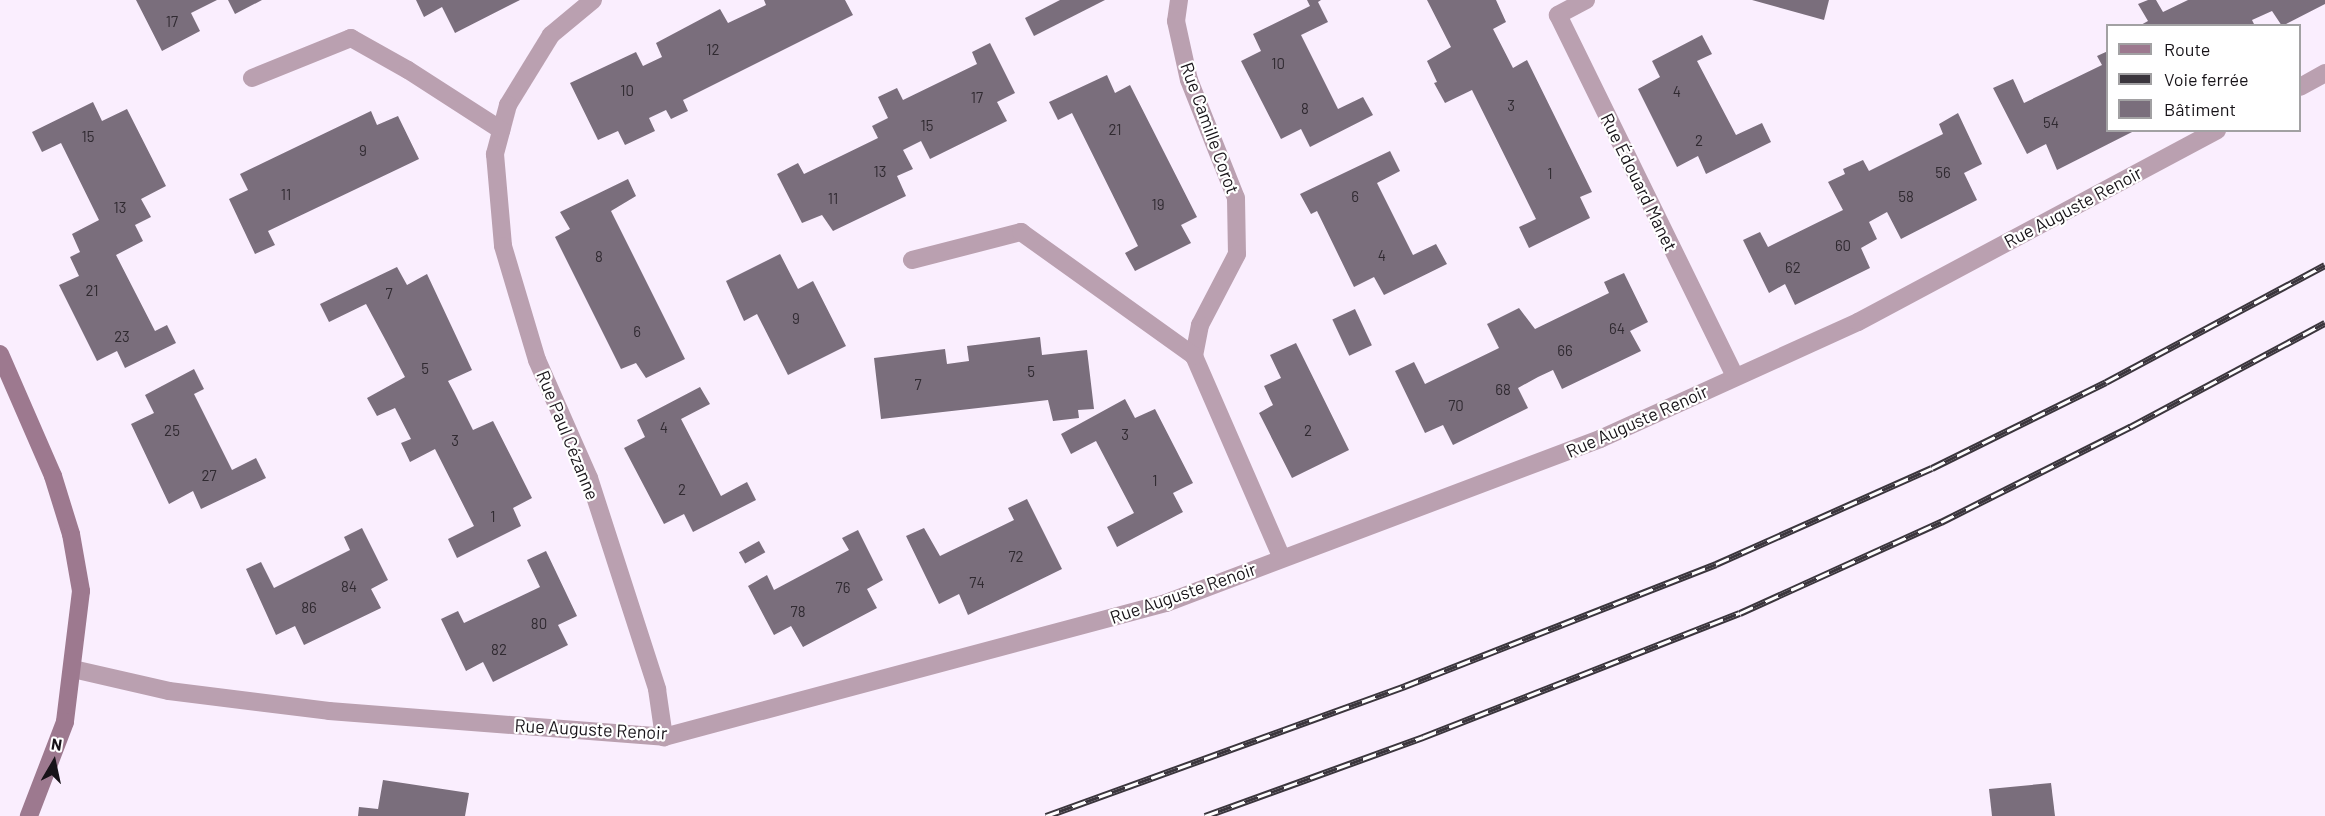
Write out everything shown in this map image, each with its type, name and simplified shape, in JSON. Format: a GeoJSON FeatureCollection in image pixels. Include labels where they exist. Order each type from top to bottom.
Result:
{"type":"FeatureCollection","features":[{"type":"Feature","properties":{"kind":"street","name":"Rue Paul Cézanne"},"geometry":{"type":"LineString","coordinates":[[593,0],[550,35],[508,105],[495,154],[503,246],[537,360],[589,478],[657,689],[664,737]]}},
{"type":"Feature","properties":{"kind":"street","name":"Rue Camille Corot"},"geometry":{"type":"LineString","coordinates":[[1179,0],[1176,21],[1189,81],[1236,198],[1237,254],[1200,325],[1194,356]]}},
{"type":"Feature","properties":{"kind":"street","name":"Rue Édouard Manet"},"geometry":{"type":"LineString","coordinates":[[1586,0],[1558,15],[1735,378]]}},
{"type":"Feature","properties":{"kind":"street"},"geometry":{"type":"LineString","coordinates":[[252,78],[351,38],[408,70],[501,130]]}},
{"type":"Feature","properties":{"kind":"street"},"geometry":{"type":"LineString","coordinates":[[2301,86],[2325,73]]}},
{"type":"Feature","properties":{"kind":"street","name":"Rue Auguste Renoir"},"geometry":{"type":"LineString","coordinates":[[73,669],[169,691],[329,711],[664,737],[1166,603],[1600,440],[1858,322],[2213,132]]}},
{"type":"Feature","properties":{"kind":"street"},"geometry":{"type":"LineString","coordinates":[[912,260],[1020,232],[1194,356],[1282,558]]}},
{"type":"Feature","properties":{"kind":"street"},"geometry":{"type":"LineString","coordinates":[[0,354],[53,477],[72,534],[81,591],[65,722],[29,816]]}},
{"type":"Feature","properties":{"kind":"building"},"geometry":{"type":"Polygon","coordinates":[[[136,0],[217,0],[191,13],[200,31],[162,51],[136,0]]]}},
{"type":"Feature","properties":{"kind":"building"},"geometry":{"type":"Polygon","coordinates":[[[228,0],[262,0],[235,14],[228,0]]]}},
{"type":"Feature","properties":{"kind":"building"},"geometry":{"type":"Polygon","coordinates":[[[416,0],[520,0],[455,33],[442,7],[424,17],[416,0]]]}},
{"type":"Feature","properties":{"kind":"building"},"geometry":{"type":"Polygon","coordinates":[[[764,0],[845,0],[853,15],[683,100],[688,111],[671,119],[666,110],[649,118],[655,131],[625,145],[618,131],[598,140],[570,83],[636,52],[643,66],[662,57],[656,43],[720,9],[728,23],[766,5],[764,0]]]}},
{"type":"Feature","properties":{"kind":"building"},"geometry":{"type":"Polygon","coordinates":[[[1060,0],[1105,0],[1034,36],[1025,18],[1060,0]]]}},
{"type":"Feature","properties":{"kind":"building"},"geometry":{"type":"Polygon","coordinates":[[[1307,0],[1321,0],[1318,2],[1328,22],[1301,35],[1338,109],[1363,97],[1373,115],[1310,147],[1301,129],[1281,139],[1241,61],[1261,51],[1253,34],[1310,6],[1307,0]]]}},
{"type":"Feature","properties":{"kind":"building"},"geometry":{"type":"Polygon","coordinates":[[[1427,0],[1496,0],[1506,22],[1493,29],[1513,68],[1527,60],[1592,192],[1580,197],[1590,218],[1529,248],[1519,227],[1536,219],[1472,90],[1445,103],[1434,83],[1437,82],[1427,61],[1451,47],[1427,0]]]}},
{"type":"Feature","properties":{"kind":"building"},"geometry":{"type":"Polygon","coordinates":[[[1752,0],[1829,0],[1824,20],[1752,0]]]}},
{"type":"Feature","properties":{"kind":"building"},"geometry":{"type":"Polygon","coordinates":[[[2156,0],[2163,12],[2188,0],[2325,0],[2325,4],[2286,24],[2281,24],[2272,11],[2252,20],[2254,24],[2143,24],[2148,21],[2138,4],[2156,0]]]}},
{"type":"Feature","properties":{"kind":"building"},"geometry":{"type":"Polygon","coordinates":[[[1702,35],[1712,54],[1697,61],[1736,135],[1762,123],[1771,142],[1706,174],[1698,156],[1677,167],[1638,89],[1660,77],[1652,61],[1702,35]]]}},
{"type":"Feature","properties":{"kind":"building"},"geometry":{"type":"Polygon","coordinates":[[[990,43],[1015,93],[997,102],[1007,121],[930,159],[921,141],[903,150],[913,169],[897,176],[906,196],[833,231],[822,215],[802,223],[777,174],[798,163],[804,174],[878,138],[872,126],[888,118],[878,97],[897,88],[903,100],[977,64],[972,52],[990,43]]]}},
{"type":"Feature","properties":{"kind":"building"},"geometry":{"type":"Polygon","coordinates":[[[2106,52],[2106,132],[2132,132],[2057,170],[2046,144],[2027,154],[1993,88],[2013,79],[2024,103],[2102,65],[2097,56],[2106,52]]]}},
{"type":"Feature","properties":{"kind":"building"},"geometry":{"type":"Polygon","coordinates":[[[1107,75],[1115,93],[1130,85],[1197,217],[1181,225],[1191,243],[1135,271],[1125,253],[1138,246],[1072,113],[1058,120],[1049,102],[1107,75]]]}},
{"type":"Feature","properties":{"kind":"building"},"geometry":{"type":"Polygon","coordinates":[[[93,102],[102,121],[127,109],[166,186],[141,199],[151,217],[135,225],[143,241],[116,255],[155,331],[167,325],[176,343],[125,368],[117,351],[97,361],[59,285],[79,276],[70,257],[80,252],[72,234],[99,220],[61,143],[42,152],[32,132],[93,102]]]}},
{"type":"Feature","properties":{"kind":"building"},"geometry":{"type":"Polygon","coordinates":[[[371,111],[377,125],[398,116],[419,159],[268,231],[275,245],[255,254],[229,199],[248,190],[240,174],[371,111]]]}},
{"type":"Feature","properties":{"kind":"building"},"geometry":{"type":"Polygon","coordinates":[[[1958,113],[1982,164],[1964,173],[1977,200],[1901,239],[1887,212],[1869,222],[1877,239],[1861,248],[1870,268],[1795,305],[1785,284],[1769,293],[1743,240],[1760,232],[1768,247],[1843,210],[1828,182],[1845,174],[1843,169],[1863,160],[1869,171],[1943,134],[1939,124],[1958,113]]]}},
{"type":"Feature","properties":{"kind":"building"},"geometry":{"type":"Polygon","coordinates":[[[1390,151],[1400,171],[1377,183],[1413,255],[1436,244],[1447,264],[1384,295],[1374,277],[1354,287],[1317,211],[1311,214],[1300,194],[1390,151]]]}},
{"type":"Feature","properties":{"kind":"building"},"geometry":{"type":"Polygon","coordinates":[[[628,179],[636,196],[611,211],[685,359],[646,378],[636,363],[621,369],[555,237],[570,229],[560,212],[628,179]]]}},
{"type":"Feature","properties":{"kind":"building"},"geometry":{"type":"Polygon","coordinates":[[[780,254],[798,289],[813,281],[846,346],[788,375],[757,314],[744,321],[726,281],[780,254]]]}},
{"type":"Feature","properties":{"kind":"building"},"geometry":{"type":"Polygon","coordinates":[[[397,267],[407,285],[427,274],[472,370],[448,381],[473,430],[493,421],[532,498],[513,508],[521,526],[457,558],[448,539],[474,526],[435,449],[410,462],[401,443],[411,439],[395,408],[377,416],[367,398],[405,377],[386,341],[366,304],[329,322],[320,304],[397,267]]]}},
{"type":"Feature","properties":{"kind":"building"},"geometry":{"type":"Polygon","coordinates":[[[1624,273],[1648,322],[1630,331],[1641,351],[1562,389],[1553,370],[1538,377],[1518,388],[1528,408],[1453,445],[1443,425],[1425,433],[1395,371],[1414,362],[1425,384],[1499,348],[1487,324],[1519,308],[1535,329],[1609,293],[1604,282],[1624,273]]]}},
{"type":"Feature","properties":{"kind":"building"},"geometry":{"type":"Polygon","coordinates":[[[1355,309],[1372,345],[1349,356],[1332,320],[1355,309]]]}},
{"type":"Feature","properties":{"kind":"building"},"geometry":{"type":"Polygon","coordinates":[[[1040,337],[1042,355],[1087,350],[1094,409],[1078,410],[1079,418],[1053,421],[1048,400],[881,419],[874,358],[945,349],[947,364],[969,361],[967,346],[1040,337]]]}},
{"type":"Feature","properties":{"kind":"building"},"geometry":{"type":"Polygon","coordinates":[[[1296,343],[1349,450],[1292,478],[1259,413],[1273,405],[1264,386],[1281,378],[1270,355],[1296,343]]]}},
{"type":"Feature","properties":{"kind":"building"},"geometry":{"type":"Polygon","coordinates":[[[194,369],[204,389],[194,394],[232,470],[256,458],[266,478],[201,509],[193,491],[169,504],[131,424],[154,413],[145,395],[194,369]]]}},
{"type":"Feature","properties":{"kind":"building"},"geometry":{"type":"Polygon","coordinates":[[[700,387],[710,404],[681,419],[721,496],[747,482],[756,500],[693,532],[684,514],[664,524],[624,448],[645,437],[637,420],[700,387]]]}},
{"type":"Feature","properties":{"kind":"building"},"geometry":{"type":"Polygon","coordinates":[[[1125,399],[1135,418],[1155,409],[1193,483],[1173,493],[1183,512],[1117,547],[1107,527],[1134,513],[1096,441],[1071,454],[1061,434],[1125,399]]]}},
{"type":"Feature","properties":{"kind":"building"},"geometry":{"type":"Polygon","coordinates":[[[1027,499],[1062,569],[968,615],[959,594],[939,604],[906,536],[924,528],[940,556],[1014,520],[1008,508],[1027,499]]]}},
{"type":"Feature","properties":{"kind":"building"},"geometry":{"type":"Polygon","coordinates":[[[362,528],[388,580],[371,589],[381,608],[304,645],[295,626],[276,635],[246,569],[261,562],[274,588],[350,550],[344,537],[362,528]]]}},
{"type":"Feature","properties":{"kind":"building"},"geometry":{"type":"Polygon","coordinates":[[[858,530],[883,580],[867,589],[877,608],[803,647],[791,626],[774,635],[748,586],[767,575],[774,590],[849,550],[842,538],[858,530]]]}},
{"type":"Feature","properties":{"kind":"building"},"geometry":{"type":"Polygon","coordinates":[[[759,541],[765,552],[745,564],[739,552],[759,541]]]}},
{"type":"Feature","properties":{"kind":"building"},"geometry":{"type":"Polygon","coordinates":[[[546,551],[577,616],[558,625],[568,645],[493,682],[483,662],[466,671],[441,619],[458,611],[464,623],[540,587],[527,560],[546,551]]]}},
{"type":"Feature","properties":{"kind":"building"},"geometry":{"type":"Polygon","coordinates":[[[383,780],[469,793],[465,816],[358,816],[359,807],[378,809],[383,780]]]}},
{"type":"Feature","properties":{"kind":"building"},"geometry":{"type":"Polygon","coordinates":[[[2051,783],[2055,816],[1992,816],[1989,789],[2051,783]]]}},
{"type":"Feature","properties":{"kind":"railway"},"geometry":{"type":"LineString","coordinates":[[1046,816],[1405,686],[1716,564],[1932,468],[2106,382],[2325,265]]}},
{"type":"Feature","properties":{"kind":"railway"},"geometry":{"type":"LineString","coordinates":[[1205,816],[1423,737],[1740,613],[1941,522],[2130,427],[2325,323]]}}]}
